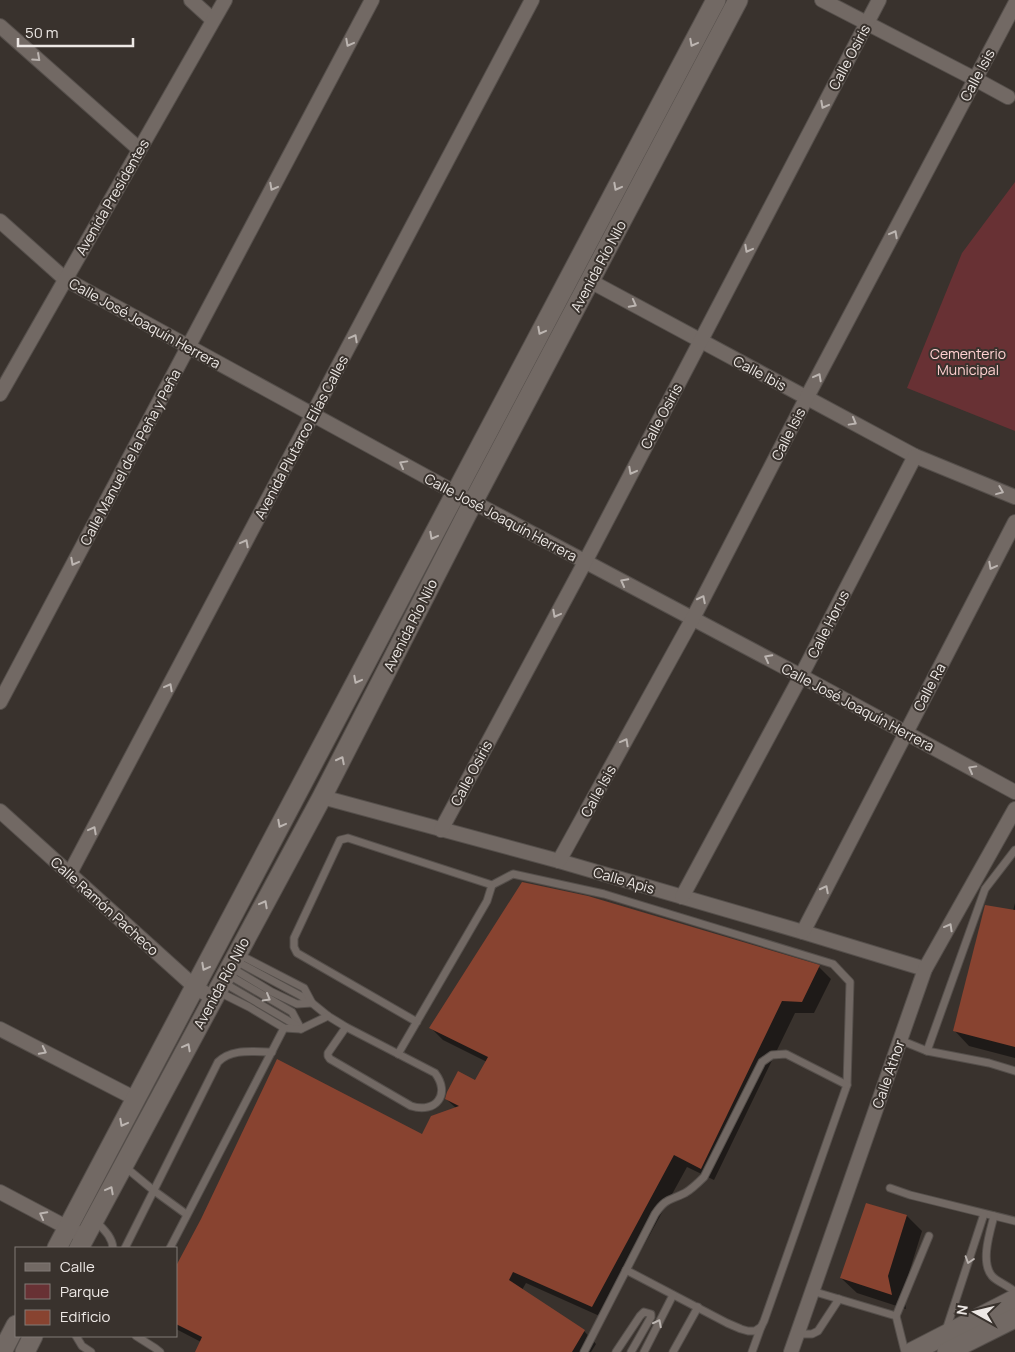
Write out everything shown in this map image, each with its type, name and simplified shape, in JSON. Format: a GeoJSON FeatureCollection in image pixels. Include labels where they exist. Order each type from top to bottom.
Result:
{"type":"FeatureCollection","features":[{"type":"Feature","properties":{"kind":"main road","name":"Avenida Río Nilo"},"geometry":{"type":"LineString","coordinates":[[58,1247],[716,0]]}},
{"type":"Feature","properties":{"kind":"main road","name":"Avenida Río Nilo"},"geometry":{"type":"LineString","coordinates":[[82,1243],[322,797],[473,502],[738,0]]}},
{"type":"Feature","properties":{"kind":"main road"},"geometry":{"type":"LineString","coordinates":[[945,1344],[1015,1299]]}},
{"type":"Feature","properties":{"kind":"main road"},"geometry":{"type":"LineString","coordinates":[[912,1352],[945,1344],[975,1346],[1015,1318]]}},
{"type":"Feature","properties":{"kind":"main road"},"geometry":{"type":"LineString","coordinates":[[2,1352],[15,1328]]}},
{"type":"Feature","properties":{"kind":"main road"},"geometry":{"type":"LineString","coordinates":[[25,1352],[32,1337]]}},
{"type":"Feature","properties":{"kind":"street"},"geometry":{"type":"LineString","coordinates":[[191,0],[213,20]]}},
{"type":"Feature","properties":{"kind":"street","name":"Avenida Presidentes"},"geometry":{"type":"LineString","coordinates":[[0,394],[224,0]]}},
{"type":"Feature","properties":{"kind":"street","name":"Calle Manuel de la Peña y Peña"},"geometry":{"type":"LineString","coordinates":[[0,702],[372,0]]}},
{"type":"Feature","properties":{"kind":"street","name":"Avenida Plutarco Elías Calles"},"geometry":{"type":"LineString","coordinates":[[70,873],[532,0]]}},
{"type":"Feature","properties":{"kind":"street"},"geometry":{"type":"LineString","coordinates":[[822,0],[1008,97]]}},
{"type":"Feature","properties":{"kind":"street","name":"Calle Osiris"},"geometry":{"type":"LineString","coordinates":[[441,830],[585,562],[879,0]]}},
{"type":"Feature","properties":{"kind":"street","name":"Calle Isis"},"geometry":{"type":"LineString","coordinates":[[559,861],[693,618],[807,397],[1015,4]]}},
{"type":"Feature","properties":{"kind":"street"},"geometry":{"type":"LineString","coordinates":[[0,26],[139,149]]}},
{"type":"Feature","properties":{"kind":"street","name":"Calle José Joaquín Herrera"},"geometry":{"type":"LineString","coordinates":[[0,221],[65,279],[456,493],[693,618],[1015,792]]}},
{"type":"Feature","properties":{"kind":"street","name":"Calle Ibis"},"geometry":{"type":"LineString","coordinates":[[590,281],[915,456],[1015,497]]}},
{"type":"Feature","properties":{"kind":"street","name":"Calle Horus"},"geometry":{"type":"LineString","coordinates":[[682,897],[801,676],[915,456]]}},
{"type":"Feature","properties":{"kind":"street","name":"Calle Ra"},"geometry":{"type":"LineString","coordinates":[[803,932],[1015,522]]}},
{"type":"Feature","properties":{"kind":"street","name":"Calle Apis"},"geometry":{"type":"LineString","coordinates":[[322,797],[559,861],[925,969]]}},
{"type":"Feature","properties":{"kind":"street","name":"Calle Athor"},"geometry":{"type":"LineString","coordinates":[[791,1352],[925,969],[1015,809]]}},
{"type":"Feature","properties":{"kind":"street","name":"Calle Ramón Pacheco"},"geometry":{"type":"LineString","coordinates":[[0,811],[195,987],[226,975]]}},
{"type":"Feature","properties":{"kind":"street"},"geometry":{"type":"LineString","coordinates":[[0,1029],[136,1099]]}},
{"type":"Feature","properties":{"kind":"street"},"geometry":{"type":"LineString","coordinates":[[0,1192],[68,1228],[82,1243]]}},
{"type":"Feature","properties":{"kind":"lane"},"geometry":{"type":"LineString","coordinates":[[417,1022],[296,953],[294,938],[340,840],[348,838],[492,885],[514,874],[604,894],[833,964],[850,982],[847,1084],[752,1352]]}},
{"type":"Feature","properties":{"kind":"lane"},"geometry":{"type":"LineString","coordinates":[[927,1051],[985,889],[1015,850]]}},
{"type":"Feature","properties":{"kind":"lane"},"geometry":{"type":"LineString","coordinates":[[398,1054],[487,901],[492,885]]}},
{"type":"Feature","properties":{"kind":"lane"},"geometry":{"type":"LineString","coordinates":[[226,975],[272,992],[297,1004],[312,1003]]}},
{"type":"Feature","properties":{"kind":"lane"},"geometry":{"type":"LineString","coordinates":[[226,975],[304,988],[312,1003],[328,1016],[436,1073],[441,1082],[440,1100],[436,1104],[425,1108],[411,1106],[330,1059],[328,1052],[346,1027]]}},
{"type":"Feature","properties":{"kind":"lane"},"geometry":{"type":"LineString","coordinates":[[226,975],[249,1007],[284,1028],[301,1029],[328,1016]]}},
{"type":"Feature","properties":{"kind":"lane"},"geometry":{"type":"LineString","coordinates":[[226,975],[301,1029]]}},
{"type":"Feature","properties":{"kind":"lane"},"geometry":{"type":"LineString","coordinates":[[170,1247],[284,1028]]}},
{"type":"Feature","properties":{"kind":"lane"},"geometry":{"type":"LineString","coordinates":[[900,1040],[927,1051],[989,1063],[1015,1071]]}},
{"type":"Feature","properties":{"kind":"lane"},"geometry":{"type":"LineString","coordinates":[[125,1247],[218,1062],[234,1052],[272,1052]]}},
{"type":"Feature","properties":{"kind":"lane"},"geometry":{"type":"LineString","coordinates":[[584,1352],[660,1206],[671,1198],[684,1194],[704,1177],[762,1062],[772,1055],[786,1054],[847,1084]]}},
{"type":"Feature","properties":{"kind":"lane"},"geometry":{"type":"LineString","coordinates":[[123,1165],[186,1214]]}},
{"type":"Feature","properties":{"kind":"lane"},"geometry":{"type":"LineString","coordinates":[[890,1188],[1015,1221]]}},
{"type":"Feature","properties":{"kind":"lane"},"geometry":{"type":"LineString","coordinates":[[945,1344],[984,1214]]}},
{"type":"Feature","properties":{"kind":"lane"},"geometry":{"type":"LineString","coordinates":[[994,1216],[986,1253],[988,1269],[992,1277],[1008,1285],[1015,1292]]}},
{"type":"Feature","properties":{"kind":"lane"},"geometry":{"type":"LineString","coordinates":[[94,1220],[112,1240],[113,1247]]}},
{"type":"Feature","properties":{"kind":"lane"},"geometry":{"type":"LineString","coordinates":[[905,1352],[896,1316],[929,1236]]}},
{"type":"Feature","properties":{"kind":"lane"},"geometry":{"type":"LineString","coordinates":[[626,1270],[741,1329],[756,1331],[761,1327]]}},
{"type":"Feature","properties":{"kind":"lane"},"geometry":{"type":"LineString","coordinates":[[812,1291],[896,1316]]}},
{"type":"Feature","properties":{"kind":"lane"},"geometry":{"type":"LineString","coordinates":[[644,1352],[673,1295]]}},
{"type":"Feature","properties":{"kind":"lane"},"geometry":{"type":"LineString","coordinates":[[797,1334],[815,1333],[818,1331],[839,1299]]}},
{"type":"Feature","properties":{"kind":"lane"},"geometry":{"type":"LineString","coordinates":[[673,1352],[698,1307]]}},
{"type":"Feature","properties":{"kind":"lane"},"geometry":{"type":"LineString","coordinates":[[616,1352],[642,1313],[649,1313],[651,1318],[631,1352]]}},
{"type":"Feature","properties":{"kind":"lane"},"geometry":{"type":"LineString","coordinates":[[77,1337],[82,1346],[91,1352]]}},
{"type":"Feature","properties":{"kind":"lane"},"geometry":{"type":"LineString","coordinates":[[138,1337],[160,1352]]}},
{"type":"Feature","properties":{"kind":"green space","name":"Cementerio Municipal"},"geometry":{"type":"Polygon","coordinates":[[[1015,182],[1015,431],[907,388],[962,253],[1015,182]]]}},
{"type":"Feature","properties":{"kind":"building"},"geometry":{"type":"Polygon","coordinates":[[[522,882],[588,896],[820,965],[802,1002],[782,1001],[701,1169],[674,1155],[592,1307],[513,1272],[509,1280],[585,1330],[572,1352],[195,1352],[202,1337],[178,1325],[178,1262],[201,1219],[277,1059],[422,1134],[431,1116],[459,1106],[445,1099],[458,1071],[475,1080],[488,1057],[429,1028],[522,882]]]}},
{"type":"Feature","properties":{"kind":"building"},"geometry":{"type":"Polygon","coordinates":[[[985,905],[1015,910],[1015,1047],[953,1031],[985,905]]]}},
{"type":"Feature","properties":{"kind":"building"},"geometry":{"type":"Polygon","coordinates":[[[866,1203],[907,1215],[888,1276],[892,1295],[840,1278],[866,1203]]]}}]}
